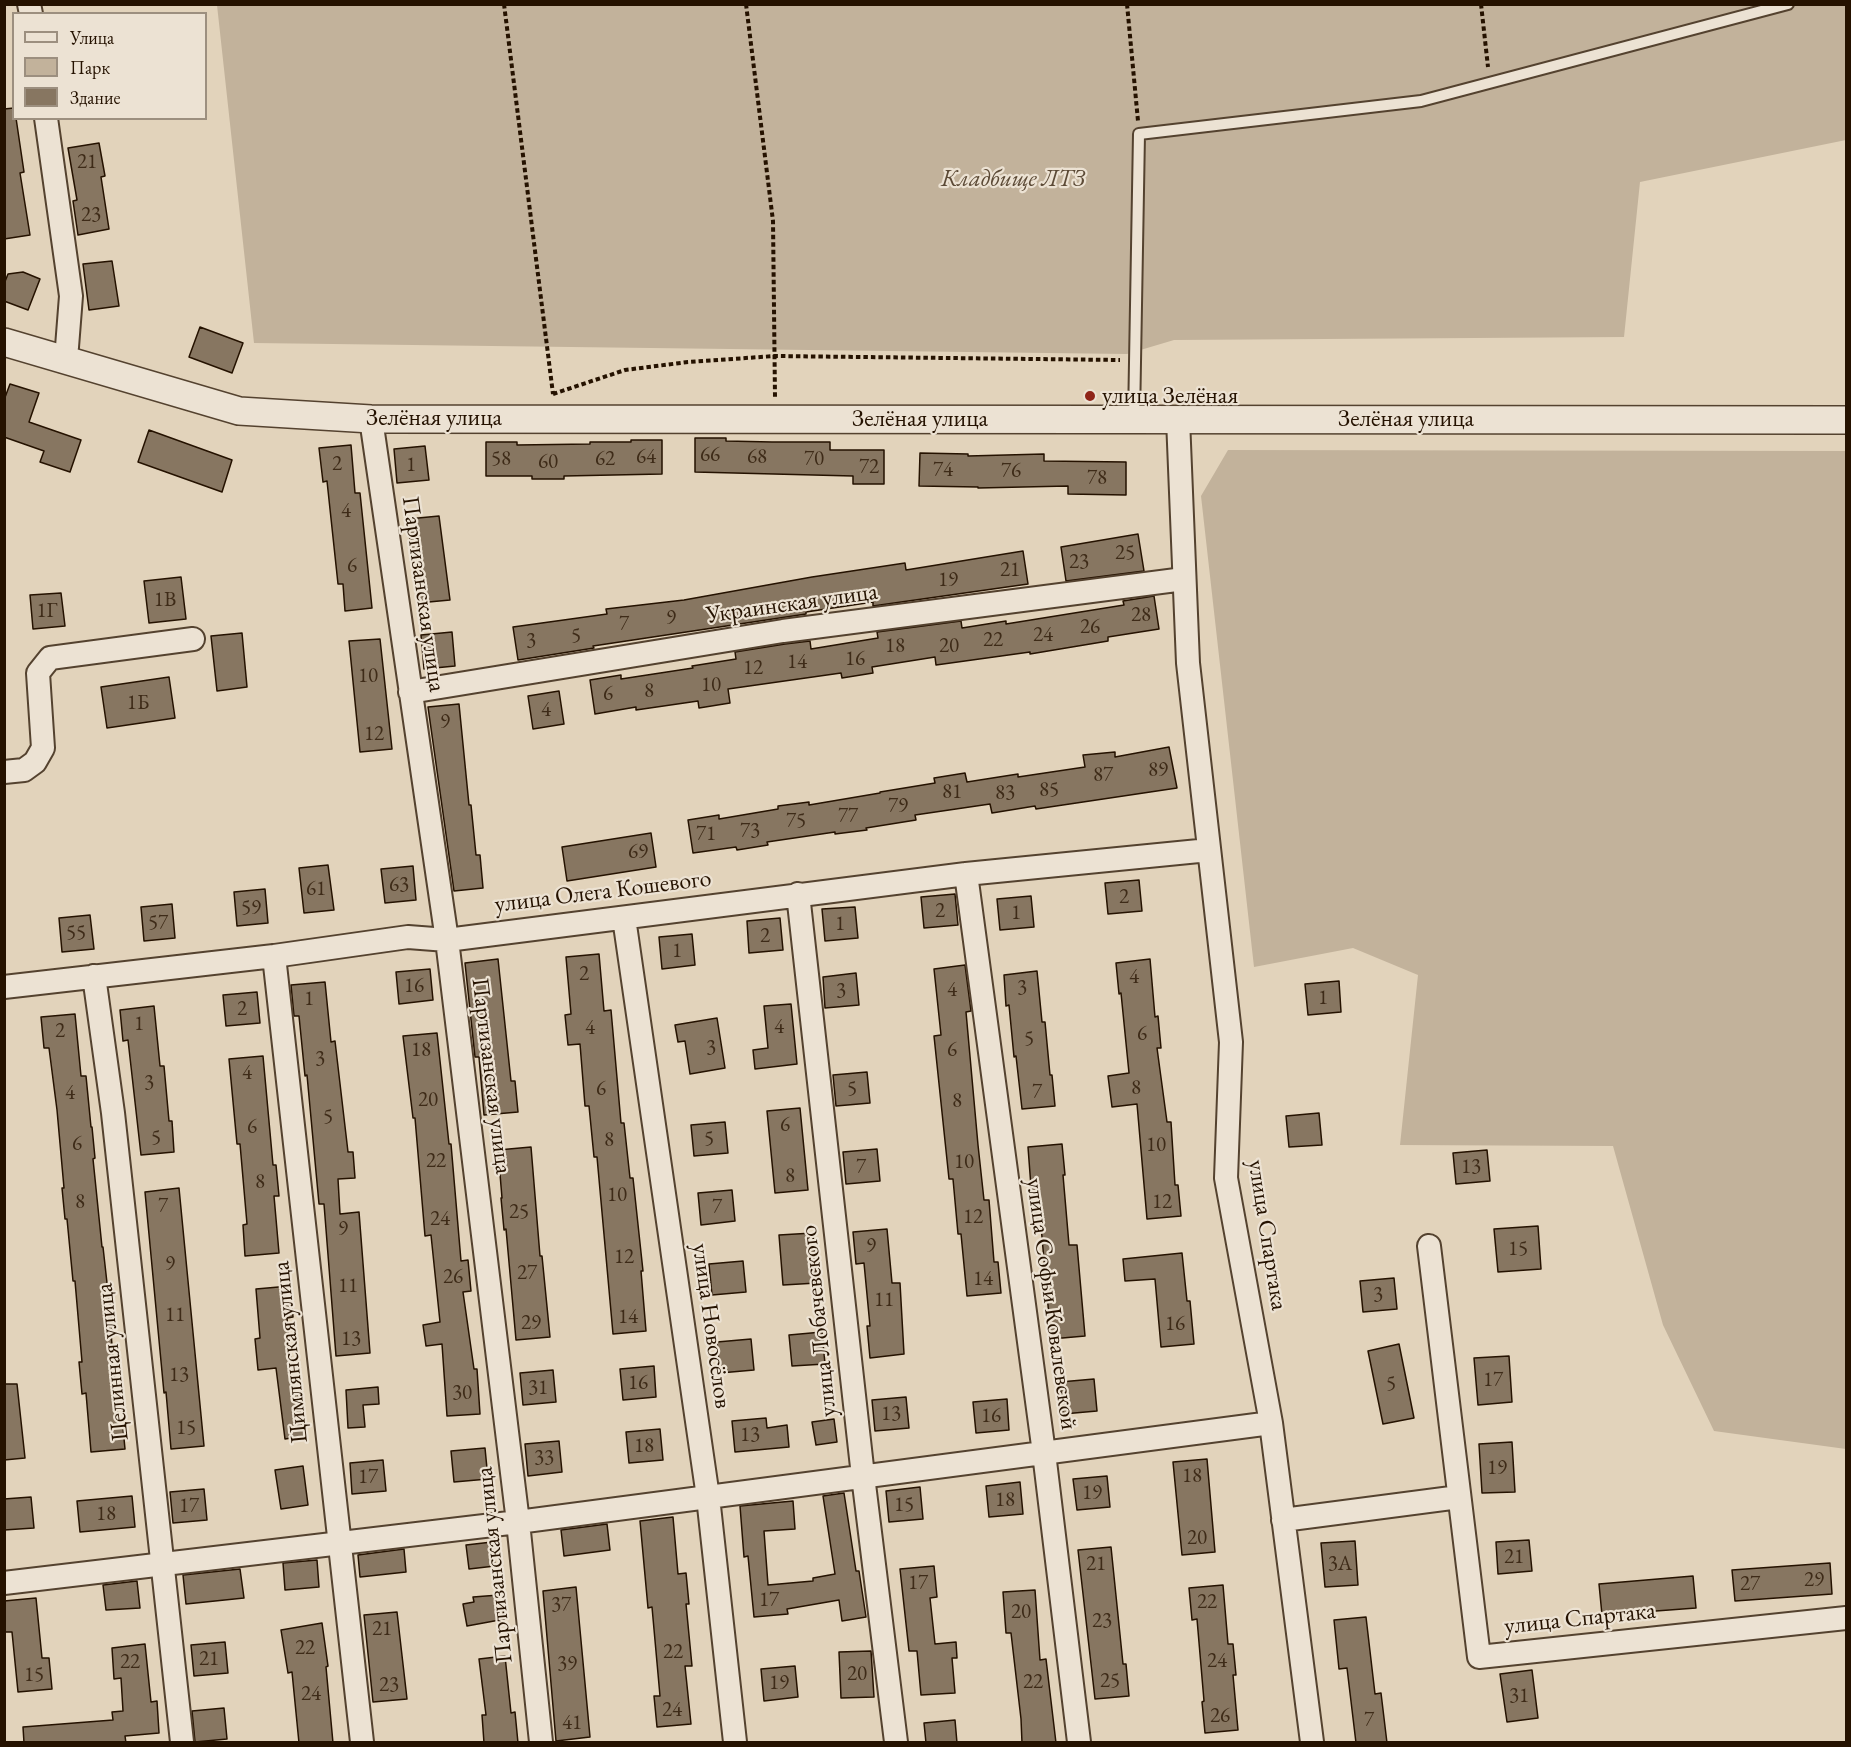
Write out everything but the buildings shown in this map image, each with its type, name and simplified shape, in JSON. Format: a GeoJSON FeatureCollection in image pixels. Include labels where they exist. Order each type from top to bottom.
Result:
{"type":"FeatureCollection","features":[{"type":"Feature","properties":{"kind":"street"},"geometry":{"type":"LineString","coordinates":[[46,120],[71,296],[67,347],[63,361]]}},
{"type":"Feature","properties":{"kind":"street","name":"Зелёная улица"},"geometry":{"type":"LineString","coordinates":[[4,342],[239,411],[371,419],[554,407],[775,419],[1846,420]]}},
{"type":"Feature","properties":{"kind":"street","name":"Партизанская улица"},"geometry":{"type":"LineString","coordinates":[[371,419],[447,939],[518,1522],[541,1743]]}},
{"type":"Feature","properties":{"kind":"street","name":"улица Спартака"},"geometry":{"type":"LineString","coordinates":[[1178,419],[1188,663],[1231,1042],[1226,1178],[1271,1423],[1312,1743]]}},
{"type":"Feature","properties":{"kind":"street","name":"Украинская улица"},"geometry":{"type":"LineString","coordinates":[[410,692],[783,631],[1184,579]]}},
{"type":"Feature","properties":{"kind":"street"},"geometry":{"type":"LineString","coordinates":[[4,772],[24,770],[35,762],[43,748],[38,673],[50,658],[193,639]]}},
{"type":"Feature","properties":{"kind":"street","name":"улица Олега Кошевого"},"geometry":{"type":"LineString","coordinates":[[4,987],[274,956],[408,937],[447,939],[966,874],[1209,850]]}},
{"type":"Feature","properties":{"kind":"street","name":"улица Софьи Ковалевской"},"geometry":{"type":"LineString","coordinates":[[966,874],[1044,1453],[1079,1743]]}},
{"type":"Feature","properties":{"kind":"street","name":"улица Лобачевского"},"geometry":{"type":"LineString","coordinates":[[798,894],[863,1476],[896,1743]]}},
{"type":"Feature","properties":{"kind":"street","name":"улица Новосёлов"},"geometry":{"type":"LineString","coordinates":[[624,918],[708,1497],[735,1743]]}},
{"type":"Feature","properties":{"kind":"street","name":"Цимлянская улица"},"geometry":{"type":"LineString","coordinates":[[274,956],[362,1743]]}},
{"type":"Feature","properties":{"kind":"street","name":"Целинная улица"},"geometry":{"type":"LineString","coordinates":[[94,976],[113,1113],[182,1743]]}},
{"type":"Feature","properties":{"kind":"street","name":"улица Спартака"},"geometry":{"type":"LineString","coordinates":[[1429,1246],[1479,1657],[1846,1618]]}},
{"type":"Feature","properties":{"kind":"street"},"geometry":{"type":"LineString","coordinates":[[4,1583],[518,1522],[1271,1423]]}},
{"type":"Feature","properties":{"kind":"street"},"geometry":{"type":"LineString","coordinates":[[1283,1520],[1459,1497]]}},
{"type":"Feature","properties":{"kind":"lane"},"geometry":{"type":"LineString","coordinates":[[1134,419],[1139,134],[1421,101],[1788,4]]}},
{"type":"Feature","properties":{"kind":"path"},"geometry":{"type":"LineString","coordinates":[[504,4],[554,407],[625,370],[688,362],[775,356],[1135,361]]}},
{"type":"Feature","properties":{"kind":"path"},"geometry":{"type":"LineString","coordinates":[[746,4],[773,221],[775,419]]}},
{"type":"Feature","properties":{"kind":"path"},"geometry":{"type":"LineString","coordinates":[[1127,4],[1139,134]]}},
{"type":"Feature","properties":{"kind":"path"},"geometry":{"type":"LineString","coordinates":[[1481,4],[1490,83]]}},
{"type":"Feature","properties":{"kind":"green space","name":"Кладбище ЛТЗ"},"geometry":{"type":"Polygon","coordinates":[[[217,5],[1846,5],[1846,140],[1640,182],[1624,337],[1174,340],[1127,354],[254,343],[217,5]]]}},
{"type":"Feature","properties":{"kind":"green space"},"geometry":{"type":"Polygon","coordinates":[[[1228,450],[1846,451],[1846,1449],[1714,1431],[1663,1325],[1613,1146],[1400,1145],[1418,975],[1353,948],[1254,967],[1201,496],[1228,450]]]}},
{"type":"Feature","properties":{"kind":"place","name":"улица Зелёная"},"geometry":{"type":"Point","coordinates":[1090,396]}}]}
